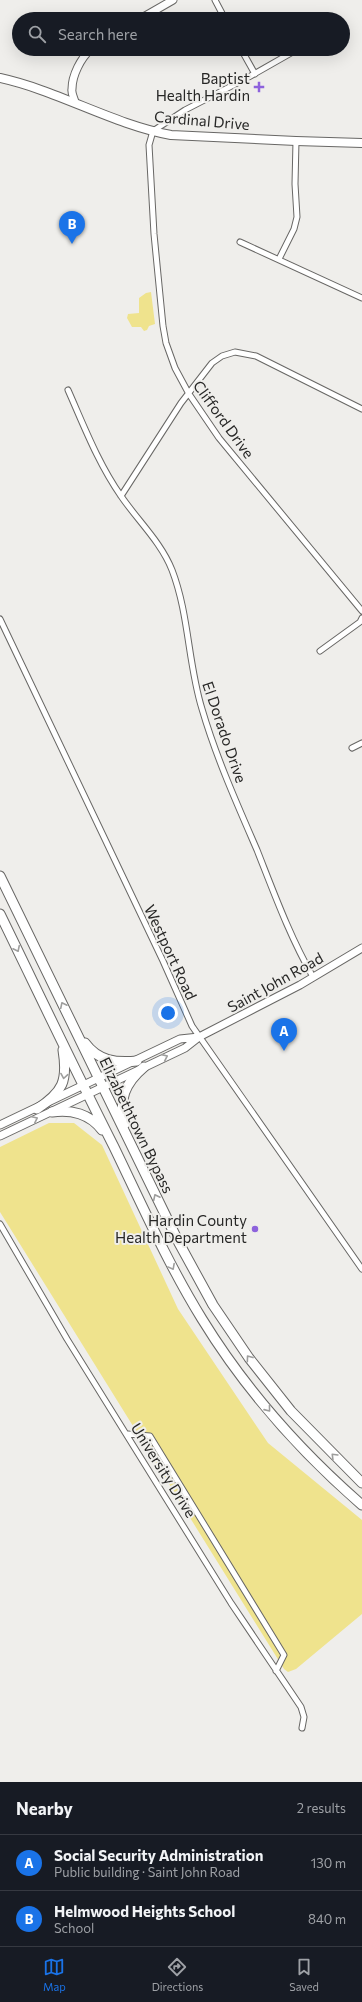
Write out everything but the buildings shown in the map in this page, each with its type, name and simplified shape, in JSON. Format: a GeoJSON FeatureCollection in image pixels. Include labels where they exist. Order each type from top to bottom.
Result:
{"type":"FeatureCollection","features":[{"type":"Feature","properties":{"kind":"highway","name":"Elizabethtown Bypass"},"geometry":{"type":"LineString","coordinates":[[0,876],[194,1273],[230,1332],[290,1411],[362,1483]]}},
{"type":"Feature","properties":{"kind":"highway","name":"Elizabethtown Bypass"},"geometry":{"type":"LineString","coordinates":[[0,914],[180,1281],[227,1357],[285,1429],[317,1463],[362,1505]]}},
{"type":"Feature","properties":{"kind":"highway"},"geometry":{"type":"LineString","coordinates":[[75,1030],[87,1046],[101,1058],[118,1062],[140,1064],[129,1082],[122,1099],[124,1119],[132,1148]]}},
{"type":"Feature","properties":{"kind":"highway"},"geometry":{"type":"LineString","coordinates":[[37,1109],[54,1097],[64,1082],[65,1063],[60,1037]]}},
{"type":"Feature","properties":{"kind":"highway"},"geometry":{"type":"LineString","coordinates":[[52,1112],[59,1110],[75,1112],[91,1119],[98,1125],[117,1155]]}},
{"type":"Feature","properties":{"kind":"main road","name":"Cardinal Drive"},"geometry":{"type":"LineString","coordinates":[[0,78],[26,85],[74,102],[126,124],[171,135],[296,142],[362,143]]}},
{"type":"Feature","properties":{"kind":"street"},"geometry":{"type":"LineString","coordinates":[[152,12],[173,0]]}},
{"type":"Feature","properties":{"kind":"street"},"geometry":{"type":"LineString","coordinates":[[216,0],[222,12]]}},
{"type":"Feature","properties":{"kind":"street"},"geometry":{"type":"LineString","coordinates":[[74,102],[72,90],[76,72],[85,56]]}},
{"type":"Feature","properties":{"kind":"street"},"geometry":{"type":"LineString","coordinates":[[245,56],[255,74]]}},
{"type":"Feature","properties":{"kind":"street"},"geometry":{"type":"LineString","coordinates":[[153,131],[185,110],[255,74],[286,56]]}},
{"type":"Feature","properties":{"kind":"street","name":"Clifford Drive"},"geometry":{"type":"LineString","coordinates":[[153,131],[149,145],[154,234],[163,326],[171,358],[189,394],[219,438],[362,611]]}},
{"type":"Feature","properties":{"kind":"street"},"geometry":{"type":"LineString","coordinates":[[279,259],[294,229],[297,216],[295,184],[296,142]]}},
{"type":"Feature","properties":{"kind":"street"},"geometry":{"type":"LineString","coordinates":[[240,242],[362,298]]}},
{"type":"Feature","properties":{"kind":"street"},"geometry":{"type":"LineString","coordinates":[[121,496],[181,403],[217,359],[228,353],[242,352],[256,356],[362,409]]}},
{"type":"Feature","properties":{"kind":"street","name":"El Dorado Drive"},"geometry":{"type":"LineString","coordinates":[[68,390],[94,450],[121,496],[167,558],[182,608],[197,692],[210,735],[270,884],[313,977]]}},
{"type":"Feature","properties":{"kind":"street"},"geometry":{"type":"LineString","coordinates":[[320,651],[360,622],[362,618]]}},
{"type":"Feature","properties":{"kind":"street","name":"Westport Road"},"geometry":{"type":"LineString","coordinates":[[0,619],[163,961],[192,1026],[362,1269]]}},
{"type":"Feature","properties":{"kind":"street"},"geometry":{"type":"LineString","coordinates":[[352,748],[362,743]]}},
{"type":"Feature","properties":{"kind":"street","name":"Saint John Road"},"geometry":{"type":"LineString","coordinates":[[0,1126],[84,1086],[101,1083],[140,1064],[180,1040],[199,1037],[313,977],[362,948]]}},
{"type":"Feature","properties":{"kind":"street","name":"Saint John Road"},"geometry":{"type":"LineString","coordinates":[[0,1136],[88,1095],[101,1083]]}},
{"type":"Feature","properties":{"kind":"street","name":"University Drive"},"geometry":{"type":"LineString","coordinates":[[0,1224],[67,1338],[128,1434],[231,1603],[302,1710],[304,1718],[302,1728]]}},
{"type":"Feature","properties":{"kind":"street"},"geometry":{"type":"LineString","coordinates":[[128,1434],[150,1436],[284,1655],[276,1671]]}},
{"type":"Feature","properties":{"kind":"shaded area"},"geometry":{"type":"Polygon","coordinates":[[[151,292],[155,324],[149,326],[147,330],[144,331],[141,327],[132,327],[127,318],[128,314],[139,313],[139,298],[146,293],[151,292]]]}},
{"type":"Feature","properties":{"kind":"shaded area"},"geometry":{"type":"Polygon","coordinates":[[[49,1123],[74,1123],[102,1145],[178,1309],[268,1443],[362,1520],[362,1614],[296,1669],[288,1672],[284,1669],[0,1212],[0,1147],[49,1123]]]}},
{"type":"Feature","properties":{"kind":"place","name":"Baptist Health Hardin"},"geometry":{"type":"Point","coordinates":[259,87]}},
{"type":"Feature","properties":{"kind":"place","name":"Helmwood Heights School"},"geometry":{"type":"Point","coordinates":[72,244]}},
{"type":"Feature","properties":{"kind":"place","name":"Social Security Administration"},"geometry":{"type":"Point","coordinates":[284,1051]}},
{"type":"Feature","properties":{"kind":"place","name":"Hardin County Health Department"},"geometry":{"type":"Point","coordinates":[255,1229]}}]}
